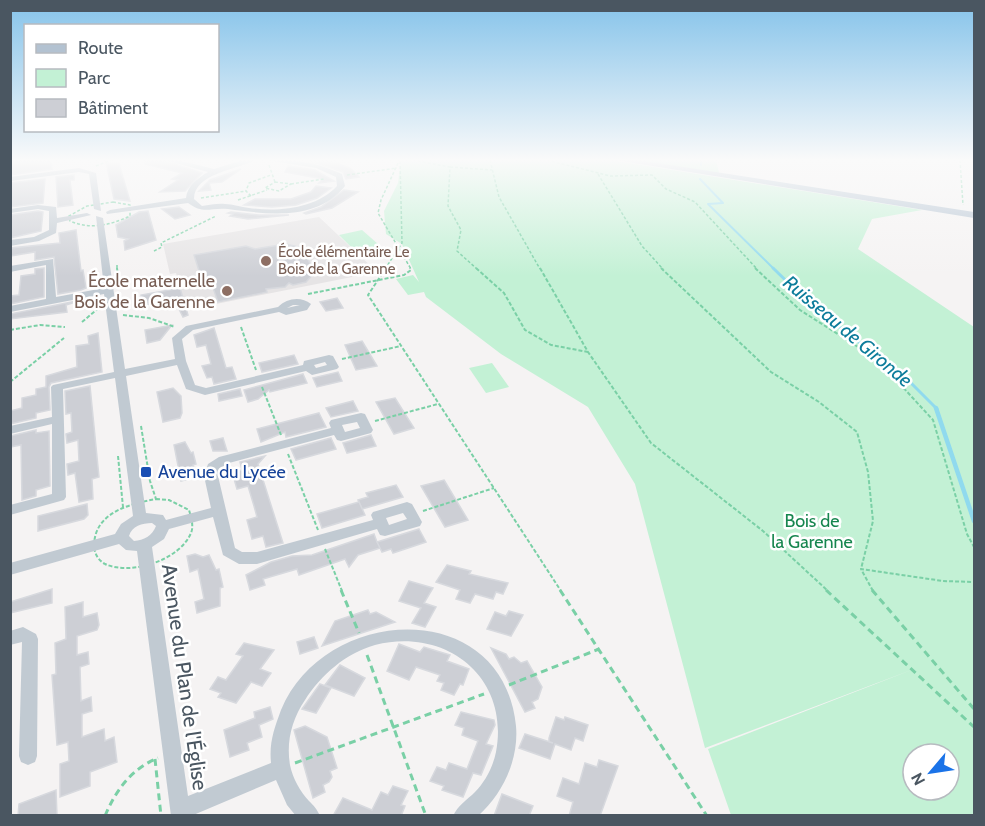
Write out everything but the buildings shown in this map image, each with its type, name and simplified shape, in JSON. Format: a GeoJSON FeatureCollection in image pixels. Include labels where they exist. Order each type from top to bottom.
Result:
{"type":"FeatureCollection","features":[{"type":"Feature","properties":{"kind":"main road"},"geometry":{"type":"LineString","coordinates":[[870,199],[975,215]]}},
{"type":"Feature","properties":{"kind":"street"},"geometry":{"type":"LineString","coordinates":[[96,199],[122,373],[140,519]]}},
{"type":"Feature","properties":{"kind":"street"},"geometry":{"type":"LineString","coordinates":[[53,221],[190,200],[197,207],[271,211],[301,207],[326,199]]}},
{"type":"Feature","properties":{"kind":"street"},"geometry":{"type":"LineString","coordinates":[[10,211],[53,209],[53,231],[46,236],[10,243]]}},
{"type":"Feature","properties":{"kind":"street"},"geometry":{"type":"LineString","coordinates":[[10,269],[50,261],[51,301]]}},
{"type":"Feature","properties":{"kind":"street"},"geometry":{"type":"LineString","coordinates":[[10,309],[109,290]]}},
{"type":"Feature","properties":{"kind":"street"},"geometry":{"type":"LineString","coordinates":[[299,301],[306,304],[303,308],[286,312],[281,309],[238,318],[187,331],[177,338],[181,361],[190,387],[205,392],[310,367],[312,372],[333,367],[331,362]]}},
{"type":"Feature","properties":{"kind":"street"},"geometry":{"type":"LineString","coordinates":[[10,510],[59,497],[57,387],[181,361]]}},
{"type":"Feature","properties":{"kind":"street"},"geometry":{"type":"LineString","coordinates":[[10,430],[57,419]]}},
{"type":"Feature","properties":{"kind":"street"},"geometry":{"type":"LineString","coordinates":[[364,424],[367,430],[341,437],[338,430],[224,460],[213,467],[212,476],[228,551],[239,558],[257,558],[381,523],[385,531],[415,522],[411,514]]}},
{"type":"Feature","properties":{"kind":"street"},"geometry":{"type":"LineString","coordinates":[[10,569],[121,538],[128,525],[140,519],[158,519],[163,526],[219,511]]}},
{"type":"Feature","properties":{"kind":"street","name":"Avenue du Plan de l'Église"},"geometry":{"type":"LineString","coordinates":[[121,538],[131,546],[144,545],[156,539],[163,526]]}},
{"type":"Feature","properties":{"kind":"street","name":"Avenue du Plan de l'Église"},"geometry":{"type":"LineString","coordinates":[[144,545],[181,812]]}},
{"type":"Feature","properties":{"kind":"street"},"geometry":{"type":"LineString","coordinates":[[10,638],[23,634],[30,639],[28,756]]}},
{"type":"Feature","properties":{"kind":"street"},"geometry":{"type":"LineString","coordinates":[[310,816],[298,806],[280,769],[280,739],[289,706],[307,678],[333,657],[362,642],[394,635],[427,637],[456,646],[481,664],[499,688],[509,722],[505,758],[487,794],[463,816]]}},
{"type":"Feature","properties":{"kind":"street"},"geometry":{"type":"LineString","coordinates":[[181,812],[280,769]]}},
{"type":"Feature","properties":{"kind":"path"},"geometry":{"type":"LineString","coordinates":[[190,200],[199,199]]}},
{"type":"Feature","properties":{"kind":"path"},"geometry":{"type":"LineString","coordinates":[[220,207],[242,199]]}},
{"type":"Feature","properties":{"kind":"path"},"geometry":{"type":"LineString","coordinates":[[299,301],[304,295],[404,275],[411,270],[400,247],[380,220],[378,207],[382,199]]}},
{"type":"Feature","properties":{"kind":"path"},"geometry":{"type":"LineString","coordinates":[[401,199],[402,243],[368,295],[707,816]]}},
{"type":"Feature","properties":{"kind":"path"},"geometry":{"type":"LineString","coordinates":[[448,199],[448,206],[461,230],[457,250],[504,293],[525,330],[551,345],[588,352]]}},
{"type":"Feature","properties":{"kind":"path"},"geometry":{"type":"LineString","coordinates":[[500,199],[588,352],[651,443],[763,531],[975,727]]}},
{"type":"Feature","properties":{"kind":"path"},"geometry":{"type":"LineString","coordinates":[[613,199],[642,246],[666,274],[771,372],[819,402],[857,432],[868,472],[873,521],[861,569],[868,585],[975,710]]}},
{"type":"Feature","properties":{"kind":"path"},"geometry":{"type":"LineString","coordinates":[[687,199],[695,202],[762,275],[800,310],[878,359],[903,384],[933,420],[967,534],[975,547]]}},
{"type":"Feature","properties":{"kind":"path"},"geometry":{"type":"LineString","coordinates":[[963,199],[964,213]]}},
{"type":"Feature","properties":{"kind":"path"},"geometry":{"type":"LineString","coordinates":[[154,251],[162,247],[161,243],[236,208]]}},
{"type":"Feature","properties":{"kind":"path"},"geometry":{"type":"LineString","coordinates":[[82,322],[102,305]]}},
{"type":"Feature","properties":{"kind":"path"},"geometry":{"type":"LineString","coordinates":[[122,315],[149,318],[187,331]]}},
{"type":"Feature","properties":{"kind":"path"},"geometry":{"type":"LineString","coordinates":[[238,318],[284,444],[396,727],[426,816]]}},
{"type":"Feature","properties":{"kind":"path"},"geometry":{"type":"LineString","coordinates":[[10,330],[40,325],[65,327]]}},
{"type":"Feature","properties":{"kind":"path"},"geometry":{"type":"LineString","coordinates":[[10,382],[64,338]]}},
{"type":"Feature","properties":{"kind":"path"},"geometry":{"type":"LineString","coordinates":[[331,362],[401,346]]}},
{"type":"Feature","properties":{"kind":"path"},"geometry":{"type":"LineString","coordinates":[[364,424],[438,404]]}},
{"type":"Feature","properties":{"kind":"path"},"geometry":{"type":"LineString","coordinates":[[411,514],[494,488]]}},
{"type":"Feature","properties":{"kind":"path"},"geometry":{"type":"LineString","coordinates":[[861,569],[943,581],[975,582]]}},
{"type":"Feature","properties":{"kind":"path"},"geometry":{"type":"LineString","coordinates":[[280,769],[598,649]]}},
{"type":"Feature","properties":{"kind":"path"},"geometry":{"type":"LineString","coordinates":[[105,816],[120,785],[139,767],[155,759],[161,816]]}},
{"type":"Feature","properties":{"kind":"shaded area","name":"École élémentaire Le Bois de la Garenne"},"geometry":{"type":"Polygon","coordinates":[[[319,217],[377,272],[186,310],[176,273],[170,274],[163,244],[319,217]]]}},
{"type":"Feature","properties":{"kind":"green space","name":"Bois de la Garenne"},"geometry":{"type":"Polygon","coordinates":[[[390,199],[851,199],[922,210],[872,219],[858,249],[974,327],[974,815],[731,815],[708,749],[914,669],[705,748],[635,484],[588,407],[501,354],[426,297],[424,292],[408,295],[396,279],[413,275],[419,282],[402,244],[386,234],[384,211],[390,199]]]}},
{"type":"Feature","properties":{"kind":"green space"},"geometry":{"type":"Polygon","coordinates":[[[362,230],[378,244],[374,245],[387,257],[358,254],[339,235],[362,230]]]}},
{"type":"Feature","properties":{"kind":"green space"},"geometry":{"type":"Polygon","coordinates":[[[492,363],[509,387],[486,393],[469,368],[492,363]]]}},
{"type":"Feature","properties":{"kind":"waterway","name":"Ruisseau de Gironde"},"geometry":{"type":"LineString","coordinates":[[719,199],[723,203],[708,204],[774,269]]}},
{"type":"Feature","properties":{"kind":"waterway","name":"Ruisseau de Gironde"},"geometry":{"type":"LineString","coordinates":[[773,268],[811,305],[908,380],[936,408]]}},
{"type":"Feature","properties":{"kind":"waterway","name":"Ruisseau de Gironde"},"geometry":{"type":"LineString","coordinates":[[936,408],[974,521]]}},
{"type":"Feature","properties":{"kind":"place","name":"École élémentaire Le Bois de la Garenne"},"geometry":{"type":"Point","coordinates":[266,261]}},
{"type":"Feature","properties":{"kind":"place","name":"École maternelle Bois de la Garenne"},"geometry":{"type":"Point","coordinates":[227,291]}},
{"type":"Feature","properties":{"kind":"place","name":"Avenue du Lycée"},"geometry":{"type":"Point","coordinates":[146,472]}}]}
